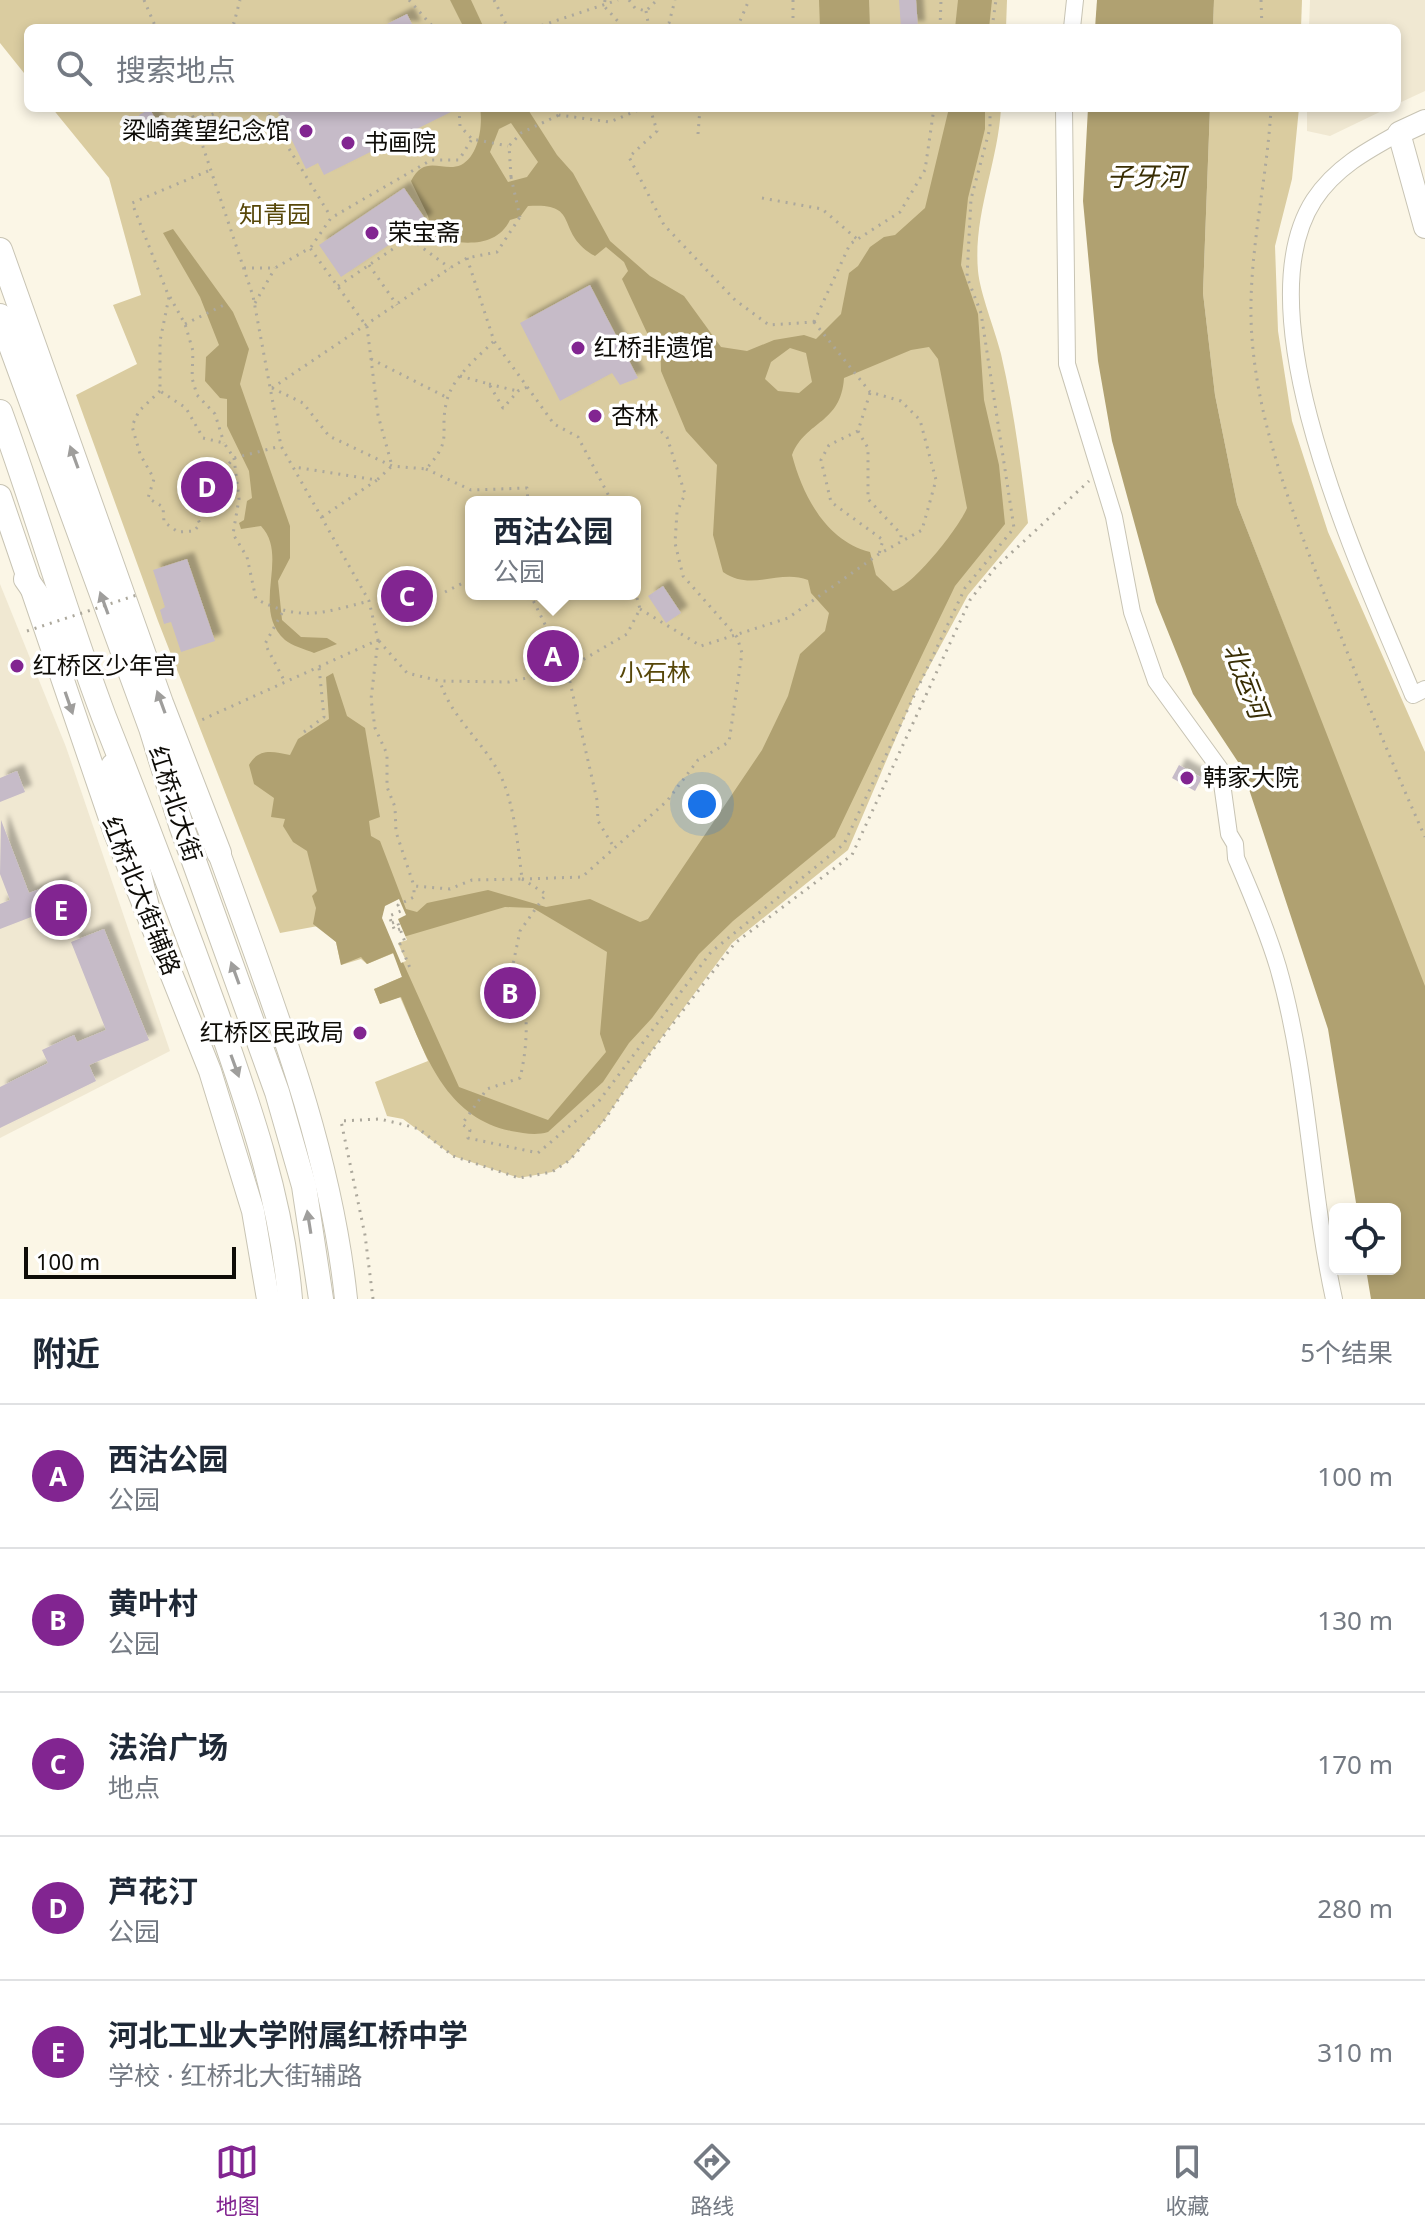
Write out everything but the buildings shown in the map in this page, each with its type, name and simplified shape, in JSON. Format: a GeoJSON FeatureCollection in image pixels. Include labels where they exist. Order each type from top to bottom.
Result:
{"type":"FeatureCollection","features":[{"type":"Feature","properties":{"kind":"main road"},"geometry":{"type":"LineString","coordinates":[[1425,121],[1399,133],[1425,227]]}},
{"type":"Feature","properties":{"kind":"main road"},"geometry":{"type":"LineString","coordinates":[[0,250],[161,703],[219,853],[317,1135],[341,1247],[346,1299]]}},
{"type":"Feature","properties":{"kind":"main road","name":"红桥北大街"},"geometry":{"type":"LineString","coordinates":[[0,316],[151,728],[181,825],[290,1136],[304,1186],[321,1299]]}},
{"type":"Feature","properties":{"kind":"main road","name":"红桥北大街"},"geometry":{"type":"LineString","coordinates":[[0,412],[85,664],[153,835],[241,1082],[269,1177],[286,1250],[290,1299]]}},
{"type":"Feature","properties":{"kind":"main road","name":"红桥北大街辅路"},"geometry":{"type":"LineString","coordinates":[[0,496],[115,833],[210,1071],[253,1211],[268,1299]]}},
{"type":"Feature","properties":{"kind":"main road"},"geometry":{"type":"LineString","coordinates":[[26,579],[85,664]]}},
{"type":"Feature","properties":{"kind":"main road"},"geometry":{"type":"LineString","coordinates":[[104,716],[119,795],[148,911]]}},
{"type":"Feature","properties":{"kind":"main road"},"geometry":{"type":"LineString","coordinates":[[151,728],[197,818],[219,853]]}},
{"type":"Feature","properties":{"kind":"street"},"geometry":{"type":"LineString","coordinates":[[1072,24],[1075,0]]}},
{"type":"Feature","properties":{"kind":"street"},"geometry":{"type":"LineString","coordinates":[[1064,112],[1067,364],[1114,517],[1132,612],[1156,681],[1220,769],[1229,834],[1235,844],[1236,858],[1278,967],[1304,1094],[1324,1255],[1334,1299]]}},
{"type":"Feature","properties":{"kind":"street"},"geometry":{"type":"LineString","coordinates":[[1399,133],[1345,166],[1313,201],[1295,244],[1290,301],[1300,366],[1332,492],[1413,695],[1425,689]]}},
{"type":"Feature","properties":{"kind":"path"},"geometry":{"type":"LineString","coordinates":[[144,0],[154,24]]}},
{"type":"Feature","properties":{"kind":"path"},"geometry":{"type":"LineString","coordinates":[[234,24],[240,0]]}},
{"type":"Feature","properties":{"kind":"path"},"geometry":{"type":"LineString","coordinates":[[409,0],[430,24]]}},
{"type":"Feature","properties":{"kind":"path"},"geometry":{"type":"LineString","coordinates":[[494,0],[506,24]]}},
{"type":"Feature","properties":{"kind":"path"},"geometry":{"type":"LineString","coordinates":[[604,6],[605,0]]}},
{"type":"Feature","properties":{"kind":"path"},"geometry":{"type":"LineString","coordinates":[[547,24],[618,0]]}},
{"type":"Feature","properties":{"kind":"path"},"geometry":{"type":"LineString","coordinates":[[629,0],[635,8],[646,11]]}},
{"type":"Feature","properties":{"kind":"path"},"geometry":{"type":"LineString","coordinates":[[646,11],[657,0]]}},
{"type":"Feature","properties":{"kind":"path"},"geometry":{"type":"LineString","coordinates":[[668,24],[675,0]]}},
{"type":"Feature","properties":{"kind":"path"},"geometry":{"type":"LineString","coordinates":[[739,24],[749,0]]}},
{"type":"Feature","properties":{"kind":"path"},"geometry":{"type":"LineString","coordinates":[[793,0],[793,24]]}},
{"type":"Feature","properties":{"kind":"path"},"geometry":{"type":"LineString","coordinates":[[940,24],[941,0]]}},
{"type":"Feature","properties":{"kind":"path"},"geometry":{"type":"LineString","coordinates":[[993,24],[996,0]]}},
{"type":"Feature","properties":{"kind":"path"},"geometry":{"type":"LineString","coordinates":[[1261,0],[1262,24]]}},
{"type":"Feature","properties":{"kind":"path"},"geometry":{"type":"LineString","coordinates":[[604,6],[620,24]]}},
{"type":"Feature","properties":{"kind":"path"},"geometry":{"type":"LineString","coordinates":[[646,11],[648,24]]}},
{"type":"Feature","properties":{"kind":"path"},"geometry":{"type":"LineString","coordinates":[[192,112],[255,304],[281,446],[369,601],[378,640],[371,699],[373,714],[387,754],[387,787],[395,807],[396,832],[414,886],[414,897],[398,905],[401,911],[389,916],[395,931],[400,929],[405,942],[400,944],[410,968]]}},
{"type":"Feature","properties":{"kind":"path"},"geometry":{"type":"LineString","coordinates":[[196,122],[218,112]]}},
{"type":"Feature","properties":{"kind":"path"},"geometry":{"type":"LineString","coordinates":[[266,112],[331,218]]}},
{"type":"Feature","properties":{"kind":"path"},"geometry":{"type":"LineString","coordinates":[[459,112],[460,126],[472,139],[509,146]]}},
{"type":"Feature","properties":{"kind":"path"},"geometry":{"type":"LineString","coordinates":[[272,388],[367,327],[450,268],[467,258],[497,252],[520,217],[511,177],[509,146],[521,133],[559,115],[610,122],[634,112]]}},
{"type":"Feature","properties":{"kind":"path"},"geometry":{"type":"LineString","coordinates":[[651,112],[657,131],[629,157],[664,225],[735,300],[769,325],[814,322]]}},
{"type":"Feature","properties":{"kind":"path"},"geometry":{"type":"LineString","coordinates":[[698,134],[700,112]]}},
{"type":"Feature","properties":{"kind":"path"},"geometry":{"type":"LineString","coordinates":[[814,322],[836,268],[850,244],[900,212],[925,170],[933,112]]}},
{"type":"Feature","properties":{"kind":"path"},"geometry":{"type":"LineString","coordinates":[[522,879],[546,894],[520,931],[512,969],[519,979],[528,1047],[520,1078],[487,1089],[462,1124],[470,1130],[468,1138],[538,1153],[599,1101],[711,952],[844,844],[965,588],[1014,528],[981,313],[967,277],[971,199],[990,128],[990,112]]}},
{"type":"Feature","properties":{"kind":"path"},"geometry":{"type":"LineString","coordinates":[[1271,112],[1253,277],[1251,334],[1257,394],[1278,468],[1314,568],[1425,837]]}},
{"type":"Feature","properties":{"kind":"path"},"geometry":{"type":"LineString","coordinates":[[244,268],[275,268],[310,248],[331,218],[431,160],[459,160],[472,139]]}},
{"type":"Feature","properties":{"kind":"path"},"geometry":{"type":"LineString","coordinates":[[209,170],[132,203],[169,297],[185,324],[193,351],[192,378],[197,395],[215,414],[224,443],[234,458],[239,499],[233,534],[247,557],[256,599],[282,613],[312,615],[369,601]]}},
{"type":"Feature","properties":{"kind":"path"},"geometry":{"type":"LineString","coordinates":[[762,198],[822,209],[857,239]]}},
{"type":"Feature","properties":{"kind":"path"},"geometry":{"type":"LineString","coordinates":[[338,286],[409,238],[450,268]]}},
{"type":"Feature","properties":{"kind":"path"},"geometry":{"type":"LineString","coordinates":[[310,248],[367,327],[378,415],[392,466]]}},
{"type":"Feature","properties":{"kind":"path"},"geometry":{"type":"LineString","coordinates":[[467,258],[494,341],[530,386],[554,424],[578,437],[609,496]]}},
{"type":"Feature","properties":{"kind":"path"},"geometry":{"type":"LineString","coordinates":[[369,265],[397,305]]}},
{"type":"Feature","properties":{"kind":"path"},"geometry":{"type":"LineString","coordinates":[[255,304],[275,268]]}},
{"type":"Feature","properties":{"kind":"path"},"geometry":{"type":"LineString","coordinates":[[169,297],[160,341],[160,391],[139,411],[132,426],[140,454],[154,479],[148,498],[163,507],[164,522],[178,532],[194,531],[200,524],[189,497],[217,477],[234,458],[281,446]]}},
{"type":"Feature","properties":{"kind":"path"},"geometry":{"type":"LineString","coordinates":[[185,324],[224,305]]}},
{"type":"Feature","properties":{"kind":"path"},"geometry":{"type":"LineString","coordinates":[[640,609],[701,646],[737,637],[788,618],[879,554],[922,530],[936,480],[920,420],[901,401],[870,392],[814,322]]}},
{"type":"Feature","properties":{"kind":"path"},"geometry":{"type":"LineString","coordinates":[[426,469],[443,450],[447,398],[460,376],[494,341]]}},
{"type":"Feature","properties":{"kind":"path"},"geometry":{"type":"LineString","coordinates":[[371,359],[447,398]]}},
{"type":"Feature","properties":{"kind":"path"},"geometry":{"type":"LineString","coordinates":[[460,376],[518,391]]}},
{"type":"Feature","properties":{"kind":"path"},"geometry":{"type":"LineString","coordinates":[[489,384],[503,408],[518,391],[530,386]]}},
{"type":"Feature","properties":{"kind":"path"},"geometry":{"type":"LineString","coordinates":[[272,388],[303,403],[329,436],[392,466],[426,469],[471,490],[527,488],[528,496]]}},
{"type":"Feature","properties":{"kind":"path"},"geometry":{"type":"LineString","coordinates":[[160,391],[186,408],[203,438],[224,443]]}},
{"type":"Feature","properties":{"kind":"path"},"geometry":{"type":"LineString","coordinates":[[870,392],[858,431],[829,445],[821,460],[831,502],[883,540],[879,554]]}},
{"type":"Feature","properties":{"kind":"path"},"geometry":{"type":"LineString","coordinates":[[414,886],[450,889],[472,880],[582,877],[667,801],[698,760],[729,742],[742,653],[737,637],[683,576],[675,543],[677,512],[685,494],[667,437],[642,414]]}},
{"type":"Feature","properties":{"kind":"path"},"geometry":{"type":"LineString","coordinates":[[858,431],[868,448],[868,499],[901,534],[901,542]]}},
{"type":"Feature","properties":{"kind":"path"},"geometry":{"type":"LineString","coordinates":[[322,517],[377,480],[392,466]]}},
{"type":"Feature","properties":{"kind":"path"},"geometry":{"type":"LineString","coordinates":[[294,467],[377,480]]}},
{"type":"Feature","properties":{"kind":"path"},"geometry":{"type":"LineString","coordinates":[[373,1299],[365,1235],[341,1121],[380,1119],[419,1129],[453,1156],[519,1178],[552,1172],[570,1160],[603,1122],[645,1060],[735,943],[852,855],[970,600],[995,568],[1101,470]]}},
{"type":"Feature","properties":{"kind":"path"},"geometry":{"type":"LineString","coordinates":[[445,592],[465,582]]}},
{"type":"Feature","properties":{"kind":"path"},"geometry":{"type":"LineString","coordinates":[[27,631],[140,594]]}},
{"type":"Feature","properties":{"kind":"path"},"geometry":{"type":"LineString","coordinates":[[533,600],[567,669],[597,800],[598,821],[615,849]]}},
{"type":"Feature","properties":{"kind":"path"},"geometry":{"type":"LineString","coordinates":[[378,640],[407,673],[440,681],[509,682],[567,669],[627,634],[640,609],[638,600]]}},
{"type":"Feature","properties":{"kind":"path"},"geometry":{"type":"LineString","coordinates":[[282,613],[265,644],[285,682]]}},
{"type":"Feature","properties":{"kind":"path"},"geometry":{"type":"LineString","coordinates":[[197,722],[378,640]]}},
{"type":"Feature","properties":{"kind":"path"},"geometry":{"type":"LineString","coordinates":[[304,732],[324,717],[319,667]]}},
{"type":"Feature","properties":{"kind":"path"},"geometry":{"type":"LineString","coordinates":[[440,681],[446,700],[470,728],[502,780],[516,829],[522,879]]}},
{"type":"Feature","properties":{"kind":"shaded area"},"geometry":{"type":"Polygon","coordinates":[[[1310,0],[1425,0],[1425,91],[1401,102],[1401,24],[1309,24],[1310,0]]]}},
{"type":"Feature","properties":{"kind":"shaded area"},"geometry":{"type":"Polygon","coordinates":[[[1307,112],[1380,112],[1330,136],[1307,131],[1307,112]]]}},
{"type":"Feature","properties":{"kind":"shaded area"},"geometry":{"type":"Polygon","coordinates":[[[0,584],[66,747],[170,1051],[0,1138],[0,584]]]}},
{"type":"Feature","properties":{"kind":"green space"},"geometry":{"type":"Polygon","coordinates":[[[0,0],[1007,0],[1006,24],[24,24],[24,73],[0,43],[0,0]]]}},
{"type":"Feature","properties":{"kind":"green space"},"geometry":{"type":"Polygon","coordinates":[[[1214,0],[1302,0],[1301,24],[1213,24],[1214,0]]]}},
{"type":"Feature","properties":{"kind":"green space"},"geometry":{"type":"Polygon","coordinates":[[[55,112],[1001,112],[979,230],[978,271],[1006,375],[1028,523],[968,595],[916,691],[848,850],[732,943],[603,1122],[570,1160],[552,1172],[519,1178],[453,1156],[403,1119],[387,1116],[375,1082],[428,1061],[400,997],[380,1004],[374,989],[402,977],[394,953],[367,964],[361,959],[341,965],[336,942],[318,926],[280,933],[158,621],[76,395],[137,364],[113,305],[141,295],[109,178],[55,112]]]}},
{"type":"Feature","properties":{"kind":"green space"},"geometry":{"type":"Polygon","coordinates":[[[1210,112],[1299,112],[1292,179],[1275,246],[1278,331],[1292,421],[1328,532],[1425,752],[1425,990],[1237,504],[1215,395],[1203,293],[1210,112]]]}},
{"type":"Feature","properties":{"kind":"water"},"geometry":{"type":"Polygon","coordinates":[[[450,0],[471,0],[482,24],[462,24],[450,0]]]}},
{"type":"Feature","properties":{"kind":"water"},"geometry":{"type":"Polygon","coordinates":[[[819,0],[869,0],[870,24],[820,24],[819,0]]]}},
{"type":"Feature","properties":{"kind":"water"},"geometry":{"type":"Polygon","coordinates":[[[958,0],[992,0],[989,24],[955,24],[958,0]]]}},
{"type":"Feature","properties":{"kind":"water"},"geometry":{"type":"Polygon","coordinates":[[[1097,0],[1214,0],[1213,24],[1095,24],[1097,0]]]}},
{"type":"Feature","properties":{"kind":"water"},"geometry":{"type":"Polygon","coordinates":[[[481,112],[530,112],[557,155],[573,173],[610,241],[650,276],[684,296],[721,347],[747,351],[774,340],[804,335],[816,339],[841,314],[849,273],[858,266],[870,247],[884,237],[895,235],[925,208],[948,112],[985,112],[985,129],[968,198],[961,265],[978,314],[984,400],[999,465],[1005,524],[955,586],[835,837],[733,921],[699,954],[652,1018],[629,1043],[603,1082],[548,1132],[539,1134],[511,1131],[488,1123],[469,1112],[453,1097],[428,1060],[401,997],[380,1004],[374,989],[402,977],[393,953],[367,964],[361,957],[341,965],[336,942],[313,924],[316,908],[312,896],[317,891],[307,851],[293,842],[283,826],[285,819],[271,817],[274,798],[254,784],[249,765],[262,753],[290,755],[298,739],[329,719],[326,677],[333,673],[347,716],[365,728],[380,817],[369,821],[371,836],[380,841],[406,909],[417,912],[427,903],[488,890],[546,907],[590,899],[640,922],[648,919],[762,750],[788,696],[800,654],[825,631],[829,613],[811,593],[808,580],[786,577],[744,580],[723,572],[713,535],[717,465],[686,431],[661,371],[660,339],[648,335],[622,279],[628,271],[624,262],[606,247],[595,256],[582,247],[562,214],[545,206],[528,206],[520,217],[510,220],[504,230],[486,240],[466,243],[433,239],[428,216],[411,181],[422,168],[454,167],[467,161],[476,147],[481,112]],[[511,123],[499,129],[490,152],[508,182],[527,177],[538,162],[511,123]],[[929,347],[911,350],[844,378],[837,405],[806,435],[792,455],[803,486],[819,515],[841,538],[870,552],[876,575],[893,591],[911,579],[934,556],[967,508],[938,359],[929,347]],[[790,348],[771,362],[765,379],[778,391],[799,393],[812,382],[806,353],[790,348]],[[505,907],[393,940],[459,1087],[548,1120],[606,1052],[600,1034],[607,952],[533,908],[505,907]]]}},
{"type":"Feature","properties":{"kind":"water","name":"子牙河"},"geometry":{"type":"Polygon","coordinates":[[[1088,112],[1210,112],[1203,293],[1215,395],[1237,504],[1425,986],[1425,1299],[1371,1299],[1367,1275],[1401,1275],[1401,1203],[1356,1203],[1328,1029],[1242,768],[1193,694],[1156,602],[1112,441],[1098,361],[1083,201],[1088,112]]]}},
{"type":"Feature","properties":{"kind":"water"},"geometry":{"type":"Polygon","coordinates":[[[173,229],[233,312],[249,349],[240,384],[290,526],[290,558],[278,581],[282,620],[301,637],[327,638],[337,644],[314,653],[285,640],[275,627],[271,613],[272,552],[269,538],[261,526],[241,529],[239,523],[244,520],[247,501],[252,498],[249,471],[227,426],[227,399],[220,398],[205,381],[206,357],[219,345],[200,297],[163,233],[173,229]]]}},
{"type":"Feature","properties":{"kind":"pier"},"geometry":{"type":"Polygon","coordinates":[[[399,899],[406,915],[398,919],[407,940],[398,943],[406,961],[401,963],[382,918],[385,906],[399,899]]]}},
{"type":"Feature","properties":{"kind":"place","name":"梁崎龚望纪念馆"},"geometry":{"type":"Point","coordinates":[306,131]}},
{"type":"Feature","properties":{"kind":"place","name":"书画院"},"geometry":{"type":"Point","coordinates":[348,143]}},
{"type":"Feature","properties":{"kind":"place","name":"荣宝斋"},"geometry":{"type":"Point","coordinates":[372,233]}},
{"type":"Feature","properties":{"kind":"place","name":"红桥非遗馆"},"geometry":{"type":"Point","coordinates":[578,348]}},
{"type":"Feature","properties":{"kind":"place","name":"杏林"},"geometry":{"type":"Point","coordinates":[595,416]}},
{"type":"Feature","properties":{"kind":"place","name":"芦花汀"},"geometry":{"type":"Point","coordinates":[207,487]}},
{"type":"Feature","properties":{"kind":"place","name":"法治广场"},"geometry":{"type":"Point","coordinates":[407,596]}},
{"type":"Feature","properties":{"kind":"place","name":"西沽公园"},"geometry":{"type":"Point","coordinates":[553,656]}},
{"type":"Feature","properties":{"kind":"place","name":"红桥区少年宫"},"geometry":{"type":"Point","coordinates":[17,666]}},
{"type":"Feature","properties":{"kind":"place","name":"韩家大院"},"geometry":{"type":"Point","coordinates":[1187,778]}},
{"type":"Feature","properties":{"kind":"place","name":"河北工业大学附属红桥中学"},"geometry":{"type":"Point","coordinates":[61,910]}},
{"type":"Feature","properties":{"kind":"place","name":"黄叶村"},"geometry":{"type":"Point","coordinates":[510,993]}},
{"type":"Feature","properties":{"kind":"place","name":"红桥区民政局"},"geometry":{"type":"Point","coordinates":[360,1033]}},
{"type":"Feature","properties":{"kind":"park label","name":"知青园"},"geometry":{"type":"Point","coordinates":[275,215]}},
{"type":"Feature","properties":{"kind":"park label","name":"小石林"},"geometry":{"type":"Point","coordinates":[655,673]}},
{"type":"Feature","properties":{"kind":"water label","name":"北运河"},"geometry":{"type":"Point","coordinates":[1246,681]}}]}
